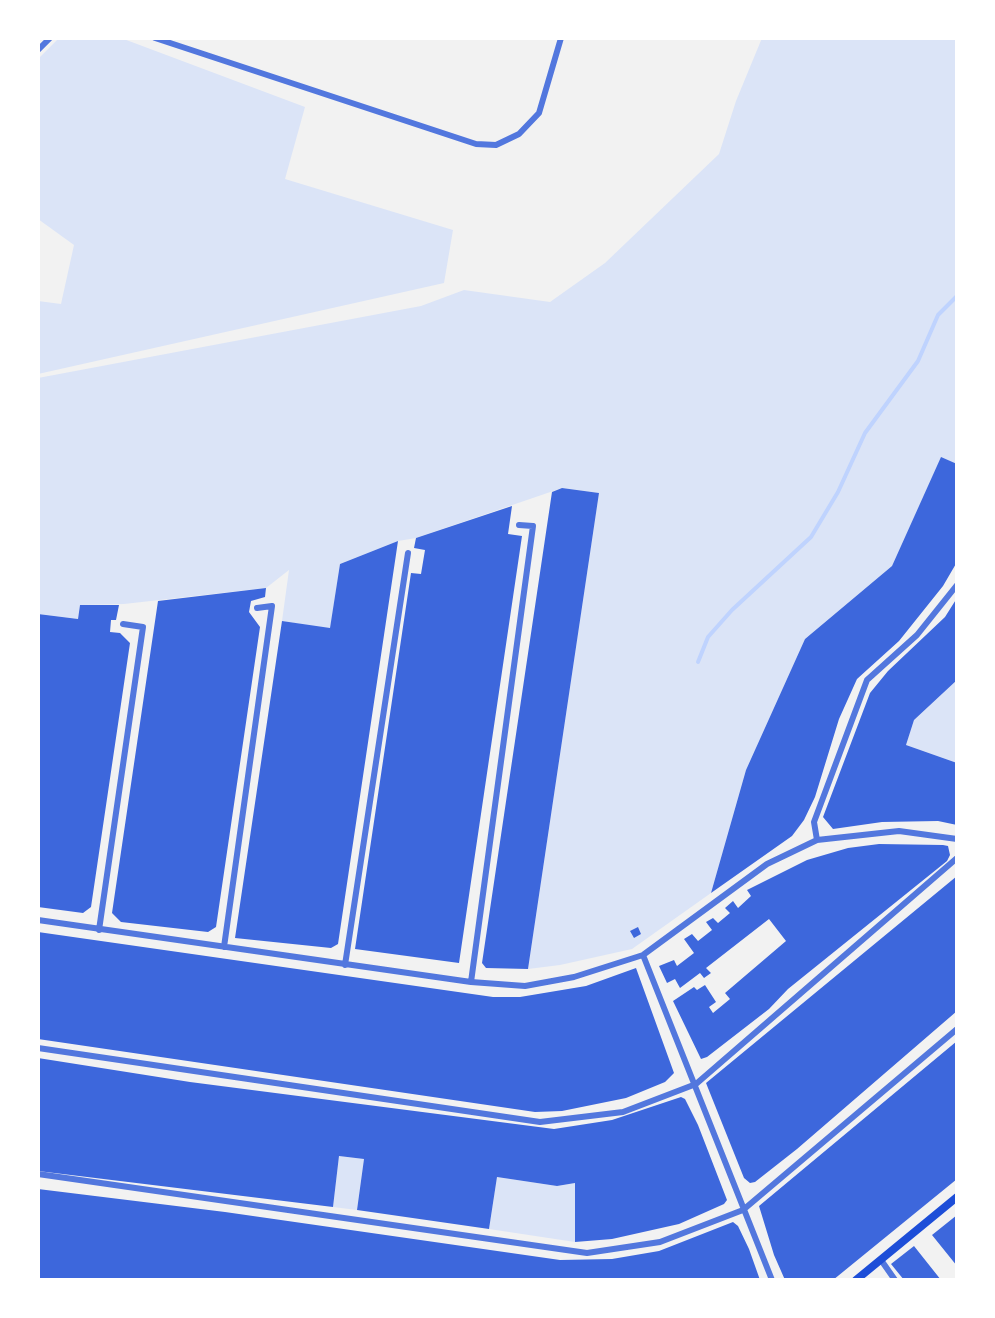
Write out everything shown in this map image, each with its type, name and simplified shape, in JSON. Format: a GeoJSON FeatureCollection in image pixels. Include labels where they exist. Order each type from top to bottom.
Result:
{"type":"FeatureCollection","features":[{"type":"Feature","properties":{"kind":"main road"},"geometry":{"type":"LineString","coordinates":[[856,1280],[957,1197]]}},
{"type":"Feature","properties":{"kind":"street"},"geometry":{"type":"LineString","coordinates":[[38,50],[50,38]]}},
{"type":"Feature","properties":{"kind":"street"},"geometry":{"type":"LineString","coordinates":[[155,38],[476,144],[496,145],[519,134],[539,113],[561,38]]}},
{"type":"Feature","properties":{"kind":"street"},"geometry":{"type":"LineString","coordinates":[[471,982],[533,526],[519,525]]}},
{"type":"Feature","properties":{"kind":"street"},"geometry":{"type":"LineString","coordinates":[[345,965],[408,553]]}},
{"type":"Feature","properties":{"kind":"street"},"geometry":{"type":"LineString","coordinates":[[817,840],[814,822],[867,680],[917,635],[957,585]]}},
{"type":"Feature","properties":{"kind":"street"},"geometry":{"type":"LineString","coordinates":[[224,947],[272,606],[257,608]]}},
{"type":"Feature","properties":{"kind":"street"},"geometry":{"type":"LineString","coordinates":[[99,930],[143,627],[123,624]]}},
{"type":"Feature","properties":{"kind":"street"},"geometry":{"type":"LineString","coordinates":[[38,920],[345,965],[525,986],[574,977],[643,955],[767,864],[817,840],[899,831],[957,839]]}},
{"type":"Feature","properties":{"kind":"street"},"geometry":{"type":"LineString","coordinates":[[38,1048],[540,1122],[623,1112],[696,1084],[957,858]]}},
{"type":"Feature","properties":{"kind":"street"},"geometry":{"type":"LineString","coordinates":[[643,955],[772,1280]]}},
{"type":"Feature","properties":{"kind":"street"},"geometry":{"type":"LineString","coordinates":[[38,1174],[587,1253],[660,1242],[743,1210],[957,1029]]}},
{"type":"Feature","properties":{"kind":"street"},"geometry":{"type":"LineString","coordinates":[[881,1260],[895,1280]]}},
{"type":"Feature","properties":{"kind":"shaded area"},"geometry":{"type":"Polygon","coordinates":[[[59,38],[121,38],[305,107],[285,179],[453,230],[444,283],[38,374],[38,301],[61,304],[74,245],[38,219],[38,59],[59,38]]]}},
{"type":"Feature","properties":{"kind":"shaded area"},"geometry":{"type":"Polygon","coordinates":[[[762,38],[957,38],[957,464],[941,458],[892,566],[805,639],[746,770],[711,893],[632,949],[528,969],[599,493],[562,488],[416,538],[398,541],[340,564],[330,629],[282,621],[289,570],[266,588],[124,604],[80,605],[78,619],[38,614],[38,378],[421,306],[464,290],[550,302],[605,263],[719,154],[736,101],[762,38]]]}},
{"type":"Feature","properties":{"kind":"shaded area"},"geometry":{"type":"Polygon","coordinates":[[[957,680],[957,763],[906,745],[914,720],[957,680]]]}},
{"type":"Feature","properties":{"kind":"shaded area"},"geometry":{"type":"Polygon","coordinates":[[[339,1156],[364,1159],[357,1210],[333,1207],[339,1156]]]}},
{"type":"Feature","properties":{"kind":"shaded area"},"geometry":{"type":"Polygon","coordinates":[[[497,1177],[557,1186],[575,1183],[575,1242],[489,1229],[497,1177]]]}},
{"type":"Feature","properties":{"kind":"building"},"geometry":{"type":"Polygon","coordinates":[[[941,457],[957,464],[957,562],[943,586],[899,641],[857,679],[839,719],[815,797],[804,820],[792,836],[711,893],[746,770],[805,639],[892,566],[941,457]]]}},
{"type":"Feature","properties":{"kind":"building"},"geometry":{"type":"Polygon","coordinates":[[[562,488],[599,493],[528,969],[486,968],[482,963],[552,492],[562,488]]]}},
{"type":"Feature","properties":{"kind":"building"},"geometry":{"type":"Polygon","coordinates":[[[512,506],[508,534],[522,536],[459,963],[355,949],[411,573],[421,574],[425,550],[414,548],[416,538],[512,506]]]}},
{"type":"Feature","properties":{"kind":"building"},"geometry":{"type":"Polygon","coordinates":[[[398,541],[338,944],[331,948],[235,938],[282,621],[330,628],[340,564],[398,541]]]}},
{"type":"Feature","properties":{"kind":"building"},"geometry":{"type":"Polygon","coordinates":[[[266,588],[265,597],[251,601],[249,612],[260,627],[216,927],[208,932],[121,922],[112,913],[158,601],[266,588]]]}},
{"type":"Feature","properties":{"kind":"building"},"geometry":{"type":"Polygon","coordinates":[[[957,598],[957,680],[914,720],[906,745],[957,763],[957,825],[938,821],[882,822],[833,829],[823,817],[870,693],[888,671],[945,617],[957,598]]]}},
{"type":"Feature","properties":{"kind":"building"},"geometry":{"type":"Polygon","coordinates":[[[80,605],[119,605],[116,620],[111,620],[110,632],[120,633],[130,643],[91,907],[83,913],[38,907],[38,614],[78,619],[80,605]]]}},
{"type":"Feature","properties":{"kind":"building"},"geometry":{"type":"Polygon","coordinates":[[[879,844],[943,845],[948,846],[950,855],[947,861],[788,989],[769,1009],[701,1059],[673,1001],[694,987],[697,990],[705,985],[716,1002],[709,1007],[713,1013],[730,999],[725,993],[786,941],[769,919],[706,968],[711,973],[704,978],[700,973],[680,988],[675,979],[667,983],[659,966],[674,960],[677,966],[694,953],[684,939],[692,934],[698,941],[712,930],[706,922],[713,918],[718,923],[730,913],[725,908],[733,901],[738,908],[751,896],[747,890],[807,860],[848,848],[879,844]]]}},
{"type":"Feature","properties":{"kind":"building"},"geometry":{"type":"Polygon","coordinates":[[[957,876],[957,1011],[797,1149],[750,1183],[744,1178],[706,1083],[957,876]]]}},
{"type":"Feature","properties":{"kind":"building"},"geometry":{"type":"Polygon","coordinates":[[[638,927],[641,934],[634,938],[630,931],[638,927]]]}},
{"type":"Feature","properties":{"kind":"building"},"geometry":{"type":"Polygon","coordinates":[[[38,932],[493,997],[520,997],[586,986],[636,968],[674,1073],[665,1082],[626,1098],[562,1111],[535,1112],[38,1039],[38,932]]]}},
{"type":"Feature","properties":{"kind":"building"},"geometry":{"type":"Polygon","coordinates":[[[957,1041],[957,1179],[833,1280],[785,1280],[759,1206],[957,1041]]]}},
{"type":"Feature","properties":{"kind":"building"},"geometry":{"type":"Polygon","coordinates":[[[38,1058],[190,1082],[554,1129],[612,1120],[681,1097],[698,1125],[727,1200],[679,1224],[612,1239],[575,1242],[575,1183],[557,1186],[497,1177],[489,1229],[357,1210],[364,1159],[339,1156],[333,1207],[38,1171],[38,1058]]]}},
{"type":"Feature","properties":{"kind":"building"},"geometry":{"type":"Polygon","coordinates":[[[38,1189],[225,1212],[560,1260],[612,1259],[659,1251],[733,1222],[749,1249],[760,1280],[38,1280],[38,1189]]]}},
{"type":"Feature","properties":{"kind":"building"},"geometry":{"type":"Polygon","coordinates":[[[957,1215],[957,1266],[932,1235],[957,1215]]]}},
{"type":"Feature","properties":{"kind":"building"},"geometry":{"type":"Polygon","coordinates":[[[914,1246],[941,1280],[904,1280],[891,1264],[914,1246]]]}},
{"type":"Feature","properties":{"kind":"waterway"},"geometry":{"type":"LineString","coordinates":[[698,662],[708,637],[732,610],[811,537],[838,492],[865,433],[918,361],[938,315],[957,296]]}}]}
